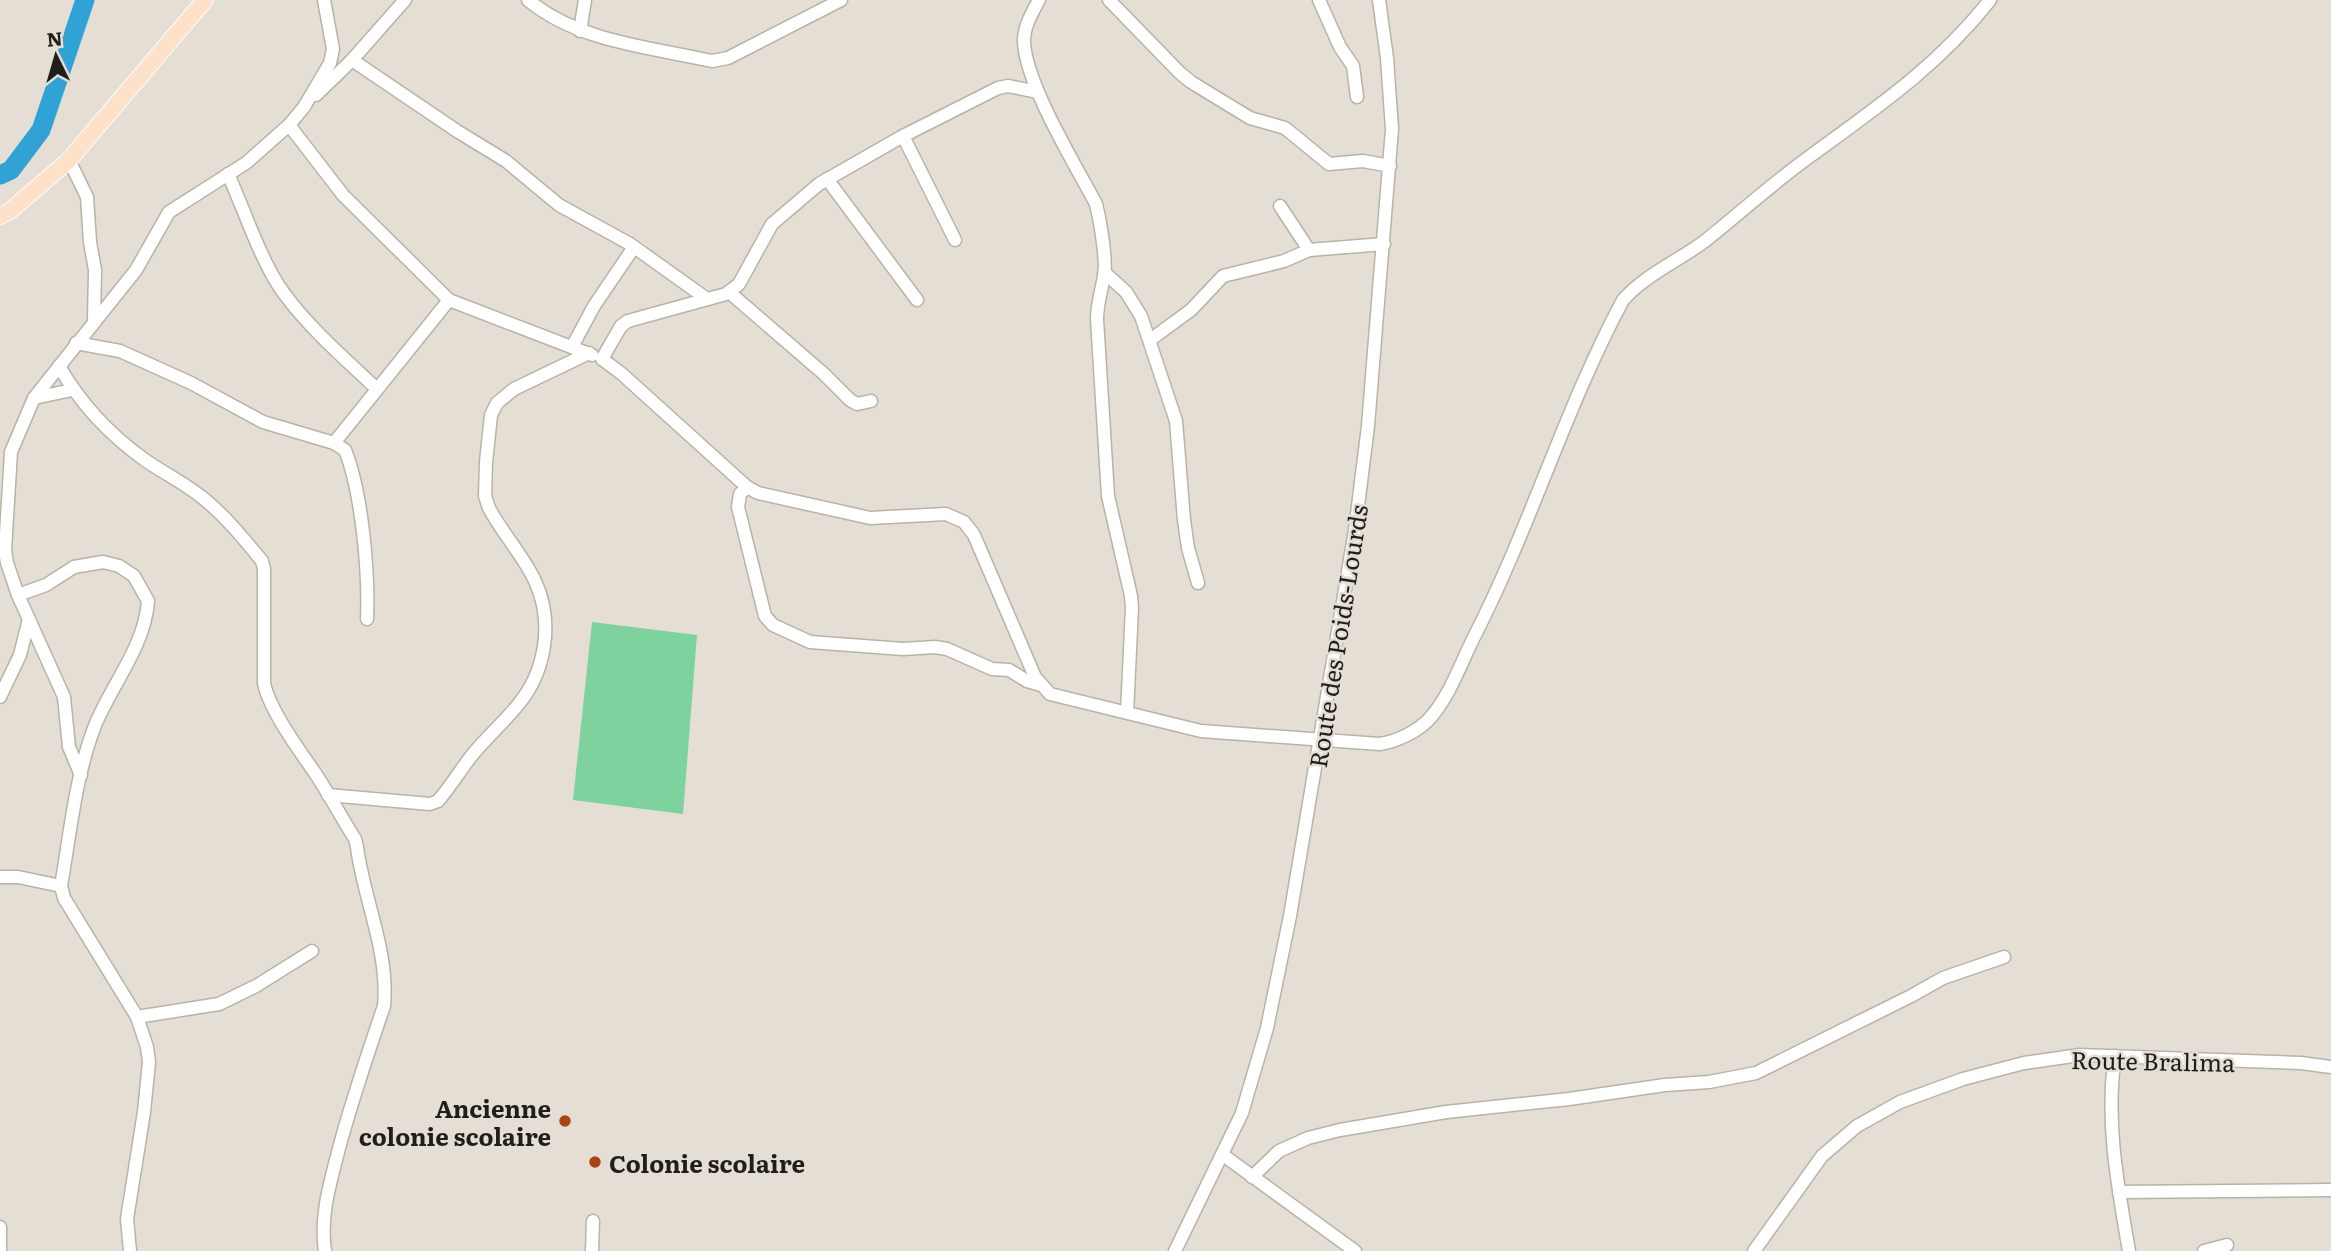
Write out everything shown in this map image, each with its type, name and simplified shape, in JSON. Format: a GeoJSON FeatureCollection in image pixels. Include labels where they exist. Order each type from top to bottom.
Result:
{"type":"FeatureCollection","features":[{"type":"Feature","properties":{"kind":"main road"},"geometry":{"type":"LineString","coordinates":[[0,216],[10,211],[69,160],[205,0]]}},
{"type":"Feature","properties":{"kind":"street"},"geometry":{"type":"LineString","coordinates":[[304,107],[330,63],[333,49],[324,0]]}},
{"type":"Feature","properties":{"kind":"street"},"geometry":{"type":"LineString","coordinates":[[82,775],[69,747],[64,697],[18,595],[6,578],[8,466],[11,452],[34,398],[136,270],[169,212],[246,163],[289,125],[405,0]]}},
{"type":"Feature","properties":{"kind":"street"},"geometry":{"type":"LineString","coordinates":[[528,0],[548,15],[580,31],[712,61],[720,61],[841,0]]}},
{"type":"Feature","properties":{"kind":"street"},"geometry":{"type":"LineString","coordinates":[[580,31],[585,0]]}},
{"type":"Feature","properties":{"kind":"street"},"geometry":{"type":"LineString","coordinates":[[1039,0],[1026,28],[1025,51],[1038,92],[1096,204],[1099,217],[1105,273],[1097,301],[1098,349],[1108,496],[1131,596],[1127,713]]}},
{"type":"Feature","properties":{"kind":"street"},"geometry":{"type":"LineString","coordinates":[[1109,0],[1180,73],[1250,118],[1285,128],[1329,164],[1363,161],[1390,166]]}},
{"type":"Feature","properties":{"kind":"street"},"geometry":{"type":"LineString","coordinates":[[1320,0],[1339,47],[1353,66],[1357,97]]}},
{"type":"Feature","properties":{"kind":"street","name":"Route des Poids-Lourds"},"geometry":{"type":"LineString","coordinates":[[1175,1251],[1242,1114],[1267,1028],[1290,916],[1320,738],[1363,471],[1384,244],[1390,166],[1391,98],[1379,0]]}},
{"type":"Feature","properties":{"kind":"street"},"geometry":{"type":"LineString","coordinates":[[289,125],[343,195],[449,300],[602,359],[747,487],[758,493],[870,518],[946,514],[964,522],[974,535],[1009,621],[1041,685],[1049,694],[1212,732],[1380,744],[1422,726],[1433,714],[1497,592],[1578,397],[1618,309],[1630,292],[1696,247],[1806,159],[1894,96],[1956,40],[1990,0]]}},
{"type":"Feature","properties":{"kind":"street"},"geometry":{"type":"LineString","coordinates":[[352,60],[506,161],[559,205],[634,247],[707,299]]}},
{"type":"Feature","properties":{"kind":"street"},"geometry":{"type":"LineString","coordinates":[[602,359],[607,347],[628,321],[729,292],[739,284],[772,224],[827,179],[903,136],[998,88],[1008,86],[1038,92]]}},
{"type":"Feature","properties":{"kind":"street"},"geometry":{"type":"LineString","coordinates":[[903,136],[955,240]]}},
{"type":"Feature","properties":{"kind":"street"},"geometry":{"type":"LineString","coordinates":[[69,160],[87,197],[95,270],[94,321]]}},
{"type":"Feature","properties":{"kind":"street"},"geometry":{"type":"LineString","coordinates":[[228,174],[270,270],[283,291],[333,348],[377,389]]}},
{"type":"Feature","properties":{"kind":"street"},"geometry":{"type":"LineString","coordinates":[[827,179],[917,300]]}},
{"type":"Feature","properties":{"kind":"street"},"geometry":{"type":"LineString","coordinates":[[1280,206],[1309,250]]}},
{"type":"Feature","properties":{"kind":"street"},"geometry":{"type":"LineString","coordinates":[[1150,340],[1191,310],[1223,276],[1284,261],[1309,250],[1384,244]]}},
{"type":"Feature","properties":{"kind":"street"},"geometry":{"type":"LineString","coordinates":[[572,347],[594,306],[634,247]]}},
{"type":"Feature","properties":{"kind":"street"},"geometry":{"type":"LineString","coordinates":[[1105,273],[1134,302],[1150,340],[1176,421],[1184,520],[1188,548],[1198,583]]}},
{"type":"Feature","properties":{"kind":"street"},"geometry":{"type":"LineString","coordinates":[[729,292],[850,400],[857,404],[871,401]]}},
{"type":"Feature","properties":{"kind":"street"},"geometry":{"type":"LineString","coordinates":[[334,443],[449,300]]}},
{"type":"Feature","properties":{"kind":"street"},"geometry":{"type":"LineString","coordinates":[[76,343],[120,351],[191,383],[262,422],[334,443],[345,450],[357,500],[367,571],[367,619]]}},
{"type":"Feature","properties":{"kind":"street"},"geometry":{"type":"LineString","coordinates":[[328,795],[430,804],[438,801],[475,752],[519,705],[529,690],[538,672],[547,621],[535,581],[489,508],[485,496],[491,415],[503,396],[589,353]]}},
{"type":"Feature","properties":{"kind":"street"},"geometry":{"type":"LineString","coordinates":[[59,366],[72,390],[103,423],[133,451],[212,506],[261,561],[264,569],[265,689],[301,755],[328,795],[357,847],[367,899],[383,952],[385,998],[348,1113],[327,1196],[323,1251]]}},
{"type":"Feature","properties":{"kind":"street"},"geometry":{"type":"LineString","coordinates":[[34,398],[72,390]]}},
{"type":"Feature","properties":{"kind":"street"},"geometry":{"type":"LineString","coordinates":[[747,487],[740,494],[738,507],[765,616],[773,625],[810,642],[903,649],[947,649],[992,668],[1009,670],[1027,681],[1041,685]]}},
{"type":"Feature","properties":{"kind":"street"},"geometry":{"type":"LineString","coordinates":[[18,595],[46,586],[74,567],[103,562],[119,566],[134,576],[149,601],[138,639],[96,722],[82,775],[61,886],[64,898],[137,1017],[147,1047],[149,1062],[127,1219],[130,1251]]}},
{"type":"Feature","properties":{"kind":"street"},"geometry":{"type":"LineString","coordinates":[[0,697],[20,655],[29,619]]}},
{"type":"Feature","properties":{"kind":"street"},"geometry":{"type":"LineString","coordinates":[[0,877],[18,877],[61,886]]}},
{"type":"Feature","properties":{"kind":"street"},"geometry":{"type":"LineString","coordinates":[[137,1017],[219,1004],[256,986],[312,951]]}},
{"type":"Feature","properties":{"kind":"street"},"geometry":{"type":"LineString","coordinates":[[1252,1177],[1279,1151],[1308,1138],[1340,1130],[1446,1112],[1709,1082],[1756,1073],[1943,978],[2004,957]]}},
{"type":"Feature","properties":{"kind":"street","name":"Route Bralima"},"geometry":{"type":"LineString","coordinates":[[1754,1251],[1822,1156],[1857,1126],[1900,1102],[1963,1079],[2024,1063],[2080,1055],[2301,1063],[2331,1067]]}},
{"type":"Feature","properties":{"kind":"street"},"geometry":{"type":"LineString","coordinates":[[2115,1056],[2110,1103],[2119,1192],[2129,1251]]}},
{"type":"Feature","properties":{"kind":"street"},"geometry":{"type":"LineString","coordinates":[[1223,1155],[1355,1251]]}},
{"type":"Feature","properties":{"kind":"street"},"geometry":{"type":"LineString","coordinates":[[2119,1192],[2331,1190]]}},
{"type":"Feature","properties":{"kind":"street"},"geometry":{"type":"LineString","coordinates":[[593,1221],[593,1251]]}},
{"type":"Feature","properties":{"kind":"street"},"geometry":{"type":"LineString","coordinates":[[0,1227],[0,1251]]}},
{"type":"Feature","properties":{"kind":"street"},"geometry":{"type":"LineString","coordinates":[[2204,1251],[2227,1245]]}},
{"type":"Feature","properties":{"kind":"green space"},"geometry":{"type":"Polygon","coordinates":[[[592,622],[697,635],[683,814],[573,800],[592,622]]]}},
{"type":"Feature","properties":{"kind":"waterway"},"geometry":{"type":"LineString","coordinates":[[0,175],[11,170],[41,130],[85,0]]}},
{"type":"Feature","properties":{"kind":"place","name":"Ancienne colonie scolaire"},"geometry":{"type":"Point","coordinates":[565,1121]}},
{"type":"Feature","properties":{"kind":"place","name":"Colonie scolaire"},"geometry":{"type":"Point","coordinates":[595,1162]}}]}
